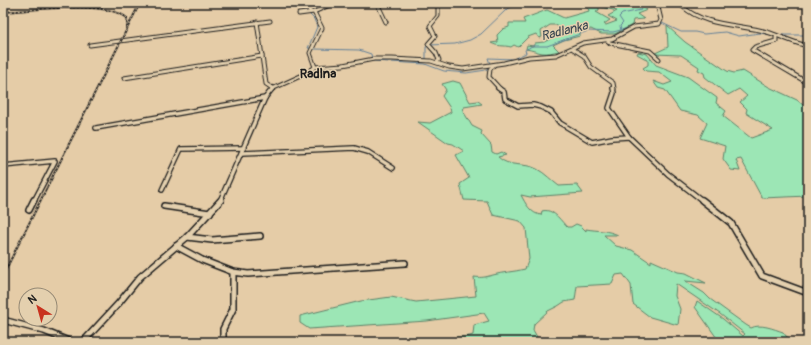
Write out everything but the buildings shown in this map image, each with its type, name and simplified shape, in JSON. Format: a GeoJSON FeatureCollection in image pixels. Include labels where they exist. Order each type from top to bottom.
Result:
{"type":"FeatureCollection","features":[{"type":"Feature","properties":{"kind":"street"},"geometry":{"type":"LineString","coordinates":[[303,3],[309,11],[314,12],[322,28],[312,48],[310,56],[315,67]]}},
{"type":"Feature","properties":{"kind":"street"},"geometry":{"type":"LineString","coordinates":[[299,14],[314,12],[333,3],[340,3]]}},
{"type":"Feature","properties":{"kind":"street"},"geometry":{"type":"LineString","coordinates":[[380,3],[377,3],[386,22]]}},
{"type":"Feature","properties":{"kind":"street"},"geometry":{"type":"LineString","coordinates":[[437,62],[439,60],[436,53],[428,44],[435,36],[430,26],[438,16],[438,3]]}},
{"type":"Feature","properties":{"kind":"street"},"geometry":{"type":"LineString","coordinates":[[83,342],[118,304],[140,277],[187,237],[210,214],[227,191],[265,98],[272,88],[307,73],[315,67],[343,65],[372,59],[392,58],[437,62],[453,69],[463,69],[493,65],[529,57],[556,55],[583,43],[607,40],[634,27],[659,24],[661,20],[658,13],[659,8],[657,3]]}},
{"type":"Feature","properties":{"kind":"street"},"geometry":{"type":"LineString","coordinates":[[682,3],[682,6],[688,12],[696,16],[740,28],[766,32],[776,37],[808,46]]}},
{"type":"Feature","properties":{"kind":"street"},"geometry":{"type":"LineString","coordinates":[[90,45],[270,21]]}},
{"type":"Feature","properties":{"kind":"street"},"geometry":{"type":"LineString","coordinates":[[257,22],[266,84],[272,88]]}},
{"type":"Feature","properties":{"kind":"street"},"geometry":{"type":"LineString","coordinates":[[776,37],[776,41],[755,47],[752,50],[808,83]]}},
{"type":"Feature","properties":{"kind":"street"},"geometry":{"type":"LineString","coordinates":[[607,40],[610,43],[650,51],[659,59]]}},
{"type":"Feature","properties":{"kind":"street"},"geometry":{"type":"LineString","coordinates":[[573,48],[584,56],[591,67],[613,83],[614,93],[609,108],[629,137],[676,181],[731,223],[762,276],[808,293]]}},
{"type":"Feature","properties":{"kind":"street"},"geometry":{"type":"LineString","coordinates":[[124,78],[262,56]]}},
{"type":"Feature","properties":{"kind":"street"},"geometry":{"type":"LineString","coordinates":[[493,65],[488,74],[490,80],[504,92],[505,99],[518,106],[533,105],[541,107],[551,112],[560,123],[592,142],[612,138],[629,137]]}},
{"type":"Feature","properties":{"kind":"street"},"geometry":{"type":"LineString","coordinates":[[96,128],[265,98]]}},
{"type":"Feature","properties":{"kind":"street"},"geometry":{"type":"LineString","coordinates":[[162,190],[181,149],[243,150],[354,148],[368,152],[393,168]]}},
{"type":"Feature","properties":{"kind":"street"},"geometry":{"type":"LineString","coordinates":[[3,166],[55,161],[29,210]]}},
{"type":"Feature","properties":{"kind":"street"},"geometry":{"type":"LineString","coordinates":[[164,206],[210,214]]}},
{"type":"Feature","properties":{"kind":"street"},"geometry":{"type":"LineString","coordinates":[[187,237],[193,239],[206,239],[260,236]]}},
{"type":"Feature","properties":{"kind":"street"},"geometry":{"type":"LineString","coordinates":[[176,246],[202,260],[233,272],[248,274],[405,263]]}},
{"type":"Feature","properties":{"kind":"street"},"geometry":{"type":"LineString","coordinates":[[223,342],[223,329],[233,309],[233,272]]}},
{"type":"Feature","properties":{"kind":"street"},"geometry":{"type":"LineString","coordinates":[[3,320],[44,331],[71,342]]}},
{"type":"Feature","properties":{"kind":"green space"},"geometry":{"type":"Polygon","coordinates":[[[573,3],[581,3],[583,5],[593,3],[599,6],[599,10],[596,12],[610,20],[604,24],[606,25],[617,21],[608,16],[617,11],[601,7],[608,3],[638,3],[647,10],[637,14],[644,19],[633,20],[632,25],[615,34],[601,34],[591,29],[580,31],[580,36],[564,40],[553,45],[559,51],[555,52],[544,53],[526,49],[527,45],[533,46],[535,43],[544,42],[550,39],[550,35],[556,35],[563,31],[556,25],[550,25],[541,31],[542,37],[539,38],[536,34],[528,37],[518,47],[514,45],[511,47],[491,43],[498,42],[497,35],[503,29],[509,27],[509,23],[525,23],[523,19],[547,10],[564,18],[589,11],[588,8],[573,3]]]}},
{"type":"Feature","properties":{"kind":"green space"},"geometry":{"type":"Polygon","coordinates":[[[667,26],[685,42],[727,71],[734,73],[743,71],[769,87],[797,100],[808,109],[808,196],[762,198],[741,159],[736,160],[740,171],[731,170],[723,159],[725,146],[700,138],[707,123],[698,115],[680,111],[665,90],[658,88],[653,81],[664,85],[672,82],[659,72],[646,71],[643,68],[648,65],[648,60],[637,54],[638,52],[647,54],[656,65],[688,77],[717,98],[716,103],[726,111],[723,116],[751,138],[773,130],[746,113],[747,109],[740,102],[747,96],[739,89],[728,95],[705,77],[704,73],[698,70],[699,67],[681,55],[653,54],[668,47],[667,26]]]}},
{"type":"Feature","properties":{"kind":"green space"},"geometry":{"type":"Polygon","coordinates":[[[453,81],[460,83],[470,102],[478,101],[482,104],[464,107],[463,111],[472,126],[482,131],[481,134],[491,145],[492,152],[496,154],[501,152],[506,155],[498,157],[507,163],[537,169],[559,186],[577,185],[583,193],[530,197],[521,195],[526,205],[534,213],[541,215],[542,211],[550,211],[567,227],[571,227],[576,224],[581,226],[586,231],[586,229],[610,232],[618,235],[604,235],[616,246],[632,250],[651,263],[651,260],[678,272],[686,273],[706,283],[685,281],[704,293],[710,299],[751,328],[763,326],[775,329],[783,332],[794,342],[717,342],[719,341],[695,307],[697,301],[723,319],[743,336],[745,334],[720,314],[676,284],[675,296],[680,309],[678,325],[650,317],[633,304],[631,285],[623,274],[616,275],[612,284],[577,286],[575,300],[564,302],[548,311],[534,324],[533,330],[540,342],[441,342],[452,338],[473,335],[474,325],[489,321],[484,313],[427,321],[309,329],[300,323],[300,316],[361,301],[391,297],[416,302],[476,296],[474,277],[484,277],[525,269],[529,259],[526,228],[520,221],[493,215],[487,201],[464,200],[460,184],[469,178],[456,155],[464,151],[453,144],[448,143],[418,122],[430,123],[451,112],[442,96],[446,90],[442,84],[453,81]]]}},
{"type":"Feature","properties":{"kind":"waterway","name":"Radlanka"},"geometry":{"type":"LineString","coordinates":[[300,3],[307,12]]}},
{"type":"Feature","properties":{"kind":"waterway"},"geometry":{"type":"LineString","coordinates":[[429,45],[455,44],[470,40],[481,34],[507,9],[521,3]]}},
{"type":"Feature","properties":{"kind":"waterway"},"geometry":{"type":"LineString","coordinates":[[621,30],[620,26],[623,23],[619,17],[622,14],[641,10],[636,3]]}},
{"type":"Feature","properties":{"kind":"waterway","name":"Radlanka"},"geometry":{"type":"LineString","coordinates":[[309,14],[314,19],[317,27],[308,48],[311,48]]}},
{"type":"Feature","properties":{"kind":"waterway"},"geometry":{"type":"LineString","coordinates":[[662,23],[681,32],[695,32],[704,34],[725,32],[739,36],[760,33],[772,35]]}},
{"type":"Feature","properties":{"kind":"waterway","name":"Radlanka"},"geometry":{"type":"LineString","coordinates":[[621,30],[629,28]]}},
{"type":"Feature","properties":{"kind":"waterway","name":"Radlanka"},"geometry":{"type":"LineString","coordinates":[[490,64],[488,58],[513,59],[526,53],[525,50],[532,46],[547,46],[588,31],[613,32],[621,30]]}},
{"type":"Feature","properties":{"kind":"waterway"},"geometry":{"type":"LineString","coordinates":[[781,35],[808,35]]}},
{"type":"Feature","properties":{"kind":"waterway"},"geometry":{"type":"LineString","coordinates":[[426,59],[426,47],[428,46]]}},
{"type":"Feature","properties":{"kind":"waterway","name":"Radlanka"},"geometry":{"type":"LineString","coordinates":[[314,49],[359,50],[371,54],[372,59]]}},
{"type":"Feature","properties":{"kind":"waterway"},"geometry":{"type":"LineString","coordinates":[[373,61],[425,64],[444,71],[466,73],[486,70],[489,66]]}},
{"type":"Feature","properties":{"kind":"railway"},"geometry":{"type":"LineString","coordinates":[[3,275],[140,3]]}},
{"type":"Feature","properties":{"kind":"railway"},"geometry":{"type":"LineString","coordinates":[[3,12],[50,8],[103,9],[117,12],[127,18],[127,27]]}},
{"type":"Feature","properties":{"kind":"district","name":"Radlna"},"geometry":{"type":"Point","coordinates":[318,73]}}]}
